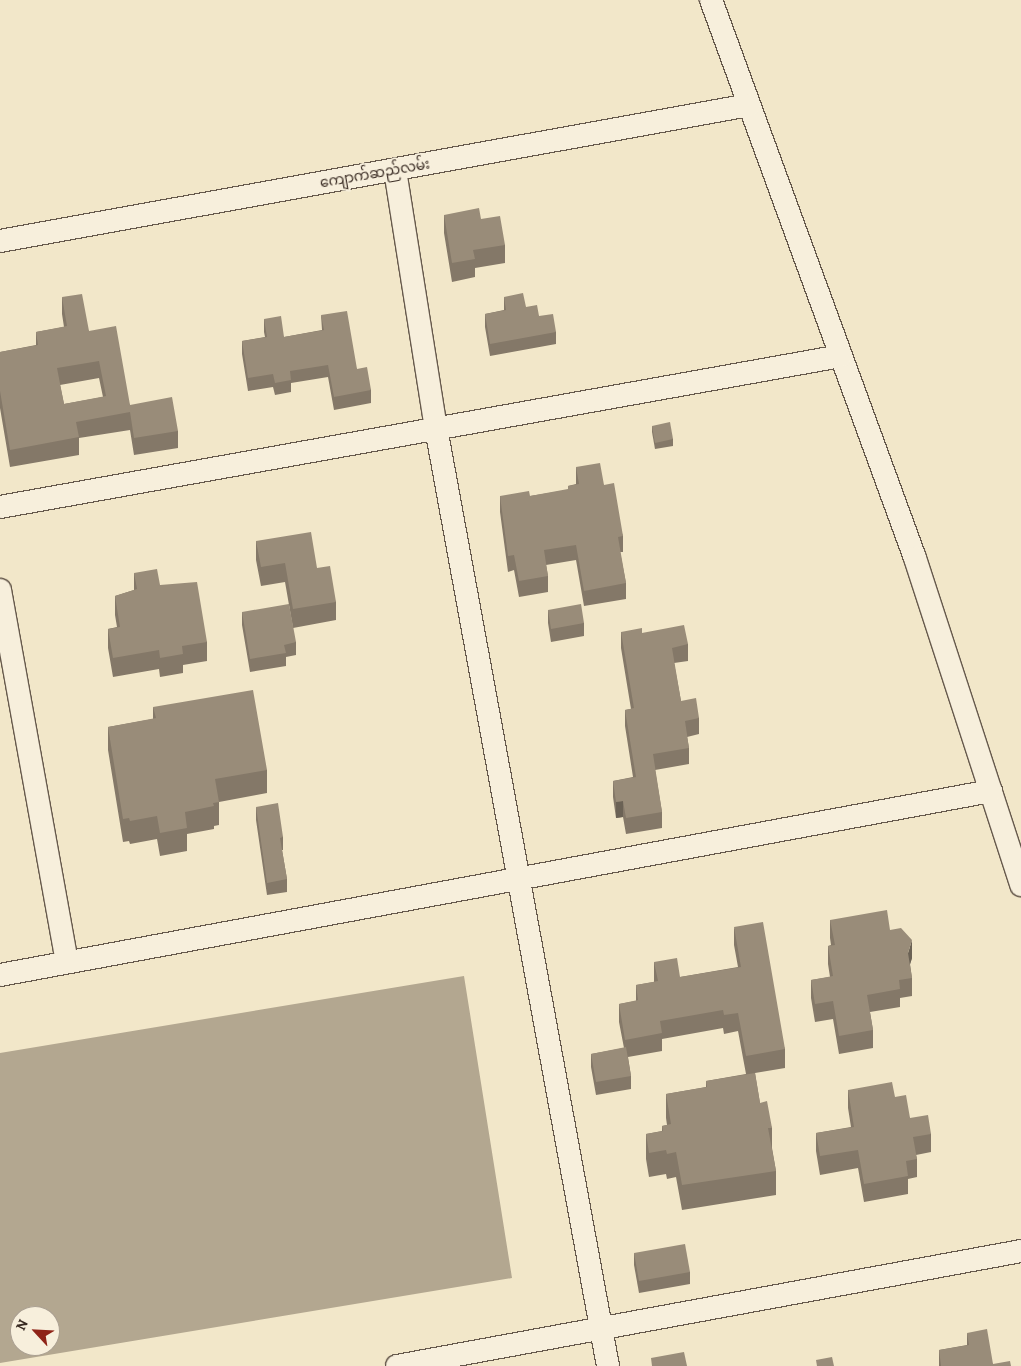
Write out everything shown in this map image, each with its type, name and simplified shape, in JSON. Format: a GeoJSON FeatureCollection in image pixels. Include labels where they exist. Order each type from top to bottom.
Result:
{"type":"FeatureCollection","features":[{"type":"Feature","properties":{"kind":"street"},"geometry":{"type":"LineString","coordinates":[[712,0],[915,558],[1021,885]]}},
{"type":"Feature","properties":{"kind":"street","name":"ကျောက်ဆည်လမ်း"},"geometry":{"type":"LineString","coordinates":[[0,240],[749,105]]}},
{"type":"Feature","properties":{"kind":"street"},"geometry":{"type":"LineString","coordinates":[[395,170],[436,428],[608,1366]]}},
{"type":"Feature","properties":{"kind":"street"},"geometry":{"type":"LineString","coordinates":[[0,507],[841,356]]}},
{"type":"Feature","properties":{"kind":"street"},"geometry":{"type":"LineString","coordinates":[[0,590],[68,962]]}},
{"type":"Feature","properties":{"kind":"street"},"geometry":{"type":"LineString","coordinates":[[0,975],[992,791]]}},
{"type":"Feature","properties":{"kind":"street"},"geometry":{"type":"LineString","coordinates":[[397,1366],[1021,1251]]}},
{"type":"Feature","properties":{"kind":"shaded area"},"geometry":{"type":"Polygon","coordinates":[[[464,976],[512,1278],[60,1353],[60,1306],[10,1306],[10,1356],[42,1356],[0,1363],[0,1053],[464,976]]]}},
{"type":"Feature","properties":{"kind":"building"},"geometry":{"type":"Polygon","coordinates":[[[479,208],[481,219],[500,216],[505,245],[473,250],[475,259],[452,263],[444,215],[479,208]]]}},
{"type":"Feature","properties":{"kind":"building"},"geometry":{"type":"Polygon","coordinates":[[[523,293],[526,307],[537,305],[539,316],[553,314],[556,332],[490,344],[485,314],[506,310],[504,297],[523,293]]]}},
{"type":"Feature","properties":{"kind":"building"},"geometry":{"type":"Polygon","coordinates":[[[82,294],[89,331],[116,326],[130,405],[172,397],[178,431],[134,438],[130,412],[76,422],[79,437],[10,450],[0,391],[0,352],[38,345],[36,332],[67,326],[62,297],[82,294]],[[99,361],[57,368],[64,404],[106,396],[99,361]]]}},
{"type":"Feature","properties":{"kind":"building"},"geometry":{"type":"Polygon","coordinates":[[[347,311],[357,369],[367,367],[371,390],[334,397],[328,365],[290,371],[291,380],[275,383],[273,374],[248,378],[242,341],[267,337],[264,319],[281,316],[284,337],[324,330],[321,315],[347,311]]]}},
{"type":"Feature","properties":{"kind":"building"},"geometry":{"type":"Polygon","coordinates":[[[670,422],[673,439],[655,443],[652,426],[670,422]]]}},
{"type":"Feature","properties":{"kind":"building"},"geometry":{"type":"Polygon","coordinates":[[[600,463],[604,485],[614,483],[623,536],[618,537],[626,583],[584,591],[576,545],[544,550],[548,576],[519,581],[514,555],[508,556],[500,496],[529,491],[530,496],[568,489],[568,486],[579,484],[576,467],[600,463]]]}},
{"type":"Feature","properties":{"kind":"building"},"geometry":{"type":"Polygon","coordinates":[[[311,532],[317,568],[330,566],[336,602],[293,609],[285,563],[261,567],[256,541],[311,532]]]}},
{"type":"Feature","properties":{"kind":"building"},"geometry":{"type":"Polygon","coordinates":[[[157,569],[160,585],[197,582],[207,642],[182,646],[183,654],[160,658],[159,650],[113,658],[108,629],[120,627],[115,596],[137,589],[134,573],[157,569]]]}},
{"type":"Feature","properties":{"kind":"building"},"geometry":{"type":"Polygon","coordinates":[[[289,604],[296,642],[284,645],[286,653],[250,659],[242,612],[289,604]]]}},
{"type":"Feature","properties":{"kind":"building"},"geometry":{"type":"Polygon","coordinates":[[[581,604],[584,623],[551,629],[548,610],[581,604]]]}},
{"type":"Feature","properties":{"kind":"building"},"geometry":{"type":"Polygon","coordinates":[[[684,625],[688,644],[672,648],[681,701],[696,698],[699,718],[685,721],[689,748],[653,754],[662,812],[626,818],[623,801],[616,802],[613,781],[636,777],[625,710],[634,708],[621,632],[642,628],[642,633],[684,625]]]}},
{"type":"Feature","properties":{"kind":"building"},"geometry":{"type":"Polygon","coordinates":[[[253,690],[267,770],[215,779],[219,802],[213,803],[214,806],[185,812],[187,828],[160,833],[157,816],[130,821],[129,818],[123,819],[108,727],[156,718],[153,707],[253,690]]]}},
{"type":"Feature","properties":{"kind":"building"},"geometry":{"type":"Polygon","coordinates":[[[278,803],[283,837],[280,838],[287,879],[267,883],[256,807],[278,803]]]}},
{"type":"Feature","properties":{"kind":"building"},"geometry":{"type":"Polygon","coordinates":[[[887,910],[890,930],[901,928],[912,940],[908,953],[912,978],[899,980],[900,989],[867,995],[873,1030],[839,1036],[833,1001],[815,1004],[811,980],[833,976],[828,946],[835,945],[830,920],[887,910]]]}},
{"type":"Feature","properties":{"kind":"building"},"geometry":{"type":"Polygon","coordinates":[[[763,922],[785,1049],[746,1056],[738,1013],[724,1015],[723,1010],[660,1021],[662,1033],[625,1040],[619,1004],[638,1000],[636,985],[658,981],[654,962],[677,958],[680,977],[741,967],[734,927],[763,922]]]}},
{"type":"Feature","properties":{"kind":"building"},"geometry":{"type":"Polygon","coordinates":[[[626,1047],[631,1076],[596,1082],[591,1054],[626,1047]]]}},
{"type":"Feature","properties":{"kind":"building"},"geometry":{"type":"Polygon","coordinates":[[[755,1073],[760,1103],[767,1101],[772,1128],[768,1128],[776,1171],[682,1185],[676,1152],[667,1154],[666,1150],[649,1153],[646,1134],[663,1131],[662,1126],[671,1124],[666,1094],[707,1087],[706,1081],[755,1073]]]}},
{"type":"Feature","properties":{"kind":"building"},"geometry":{"type":"Polygon","coordinates":[[[892,1082],[895,1097],[906,1095],[910,1118],[928,1115],[931,1134],[913,1137],[917,1159],[906,1161],[908,1176],[864,1184],[858,1150],[820,1156],[816,1133],[854,1127],[848,1090],[892,1082]]]}},
{"type":"Feature","properties":{"kind":"building"},"geometry":{"type":"Polygon","coordinates":[[[685,1244],[690,1272],[639,1281],[634,1253],[685,1244]]]}},
{"type":"Feature","properties":{"kind":"building"},"geometry":{"type":"Polygon","coordinates":[[[987,1329],[993,1364],[1010,1361],[1011,1366],[941,1366],[939,1350],[969,1345],[967,1333],[987,1329]]]}},
{"type":"Feature","properties":{"kind":"building"},"geometry":{"type":"Polygon","coordinates":[[[684,1352],[687,1366],[652,1366],[651,1358],[684,1352]]]}},
{"type":"Feature","properties":{"kind":"building"},"geometry":{"type":"Polygon","coordinates":[[[832,1357],[834,1366],[817,1366],[816,1360],[832,1357]]]}}]}
